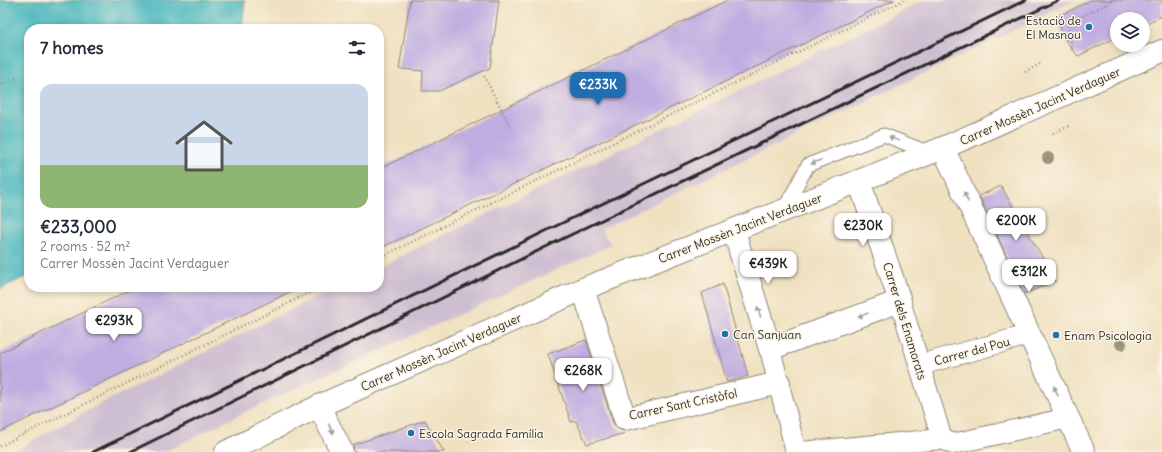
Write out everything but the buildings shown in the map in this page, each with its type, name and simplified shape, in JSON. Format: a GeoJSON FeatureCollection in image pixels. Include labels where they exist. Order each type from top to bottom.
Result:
{"type":"FeatureCollection","features":[{"type":"Feature","properties":{"kind":"street","name":"Carrer Mossèn Jacint Verdaguer"},"geometry":{"type":"LineString","coordinates":[[226,452],[319,406],[583,290],[937,151],[1162,51]]}},
{"type":"Feature","properties":{"kind":"street"},"geometry":{"type":"LineString","coordinates":[[937,151],[1084,452]]}},
{"type":"Feature","properties":{"kind":"street","name":"Carrer dels Enamorats"},"geometry":{"type":"LineString","coordinates":[[859,181],[900,301],[942,439]]}},
{"type":"Feature","properties":{"kind":"street"},"geometry":{"type":"LineString","coordinates":[[734,231],[770,349],[796,452]]}},
{"type":"Feature","properties":{"kind":"street","name":"Carrer Sant Cristòfol"},"geometry":{"type":"LineString","coordinates":[[583,290],[625,419],[779,383]]}},
{"type":"Feature","properties":{"kind":"street"},"geometry":{"type":"LineString","coordinates":[[770,349],[900,301]]}},
{"type":"Feature","properties":{"kind":"street","name":"Carrer del Pou"},"geometry":{"type":"LineString","coordinates":[[927,363],[1017,338]]}},
{"type":"Feature","properties":{"kind":"street"},"geometry":{"type":"LineString","coordinates":[[319,406],[342,452]]}},
{"type":"Feature","properties":{"kind":"street"},"geometry":{"type":"LineString","coordinates":[[801,452],[942,439],[953,444],[1068,418]]}},
{"type":"Feature","properties":{"kind":"lane"},"geometry":{"type":"LineString","coordinates":[[782,212],[808,165],[884,135],[937,151]]}},
{"type":"Feature","properties":{"kind":"path"},"geometry":{"type":"LineString","coordinates":[[384,256],[904,0]]}},
{"type":"Feature","properties":{"kind":"path"},"geometry":{"type":"LineString","coordinates":[[1072,50],[1068,23],[1115,0]]}},
{"type":"Feature","properties":{"kind":"path"},"geometry":{"type":"LineString","coordinates":[[1025,72],[1042,63]]}},
{"type":"Feature","properties":{"kind":"path"},"geometry":{"type":"LineString","coordinates":[[484,76],[510,126]]}},
{"type":"Feature","properties":{"kind":"path"},"geometry":{"type":"LineString","coordinates":[[0,85],[16,78]]}},
{"type":"Feature","properties":{"kind":"path"},"geometry":{"type":"LineString","coordinates":[[1053,133],[1069,126]]}},
{"type":"Feature","properties":{"kind":"path"},"geometry":{"type":"LineString","coordinates":[[0,446],[311,292]]}},
{"type":"Feature","properties":{"kind":"shaded area"},"geometry":{"type":"Polygon","coordinates":[[[925,0],[1076,0],[601,229],[611,245],[241,414],[164,452],[13,452],[94,407],[327,292],[384,292],[384,265],[925,0]]]}},
{"type":"Feature","properties":{"kind":"water"},"geometry":{"type":"Polygon","coordinates":[[[0,0],[245,0],[243,24],[24,24],[24,277],[0,289],[0,0]]]}},
{"type":"Feature","properties":{"kind":"railway"},"geometry":{"type":"LineString","coordinates":[[93,452],[558,225],[1026,0]]}},
{"type":"Feature","properties":{"kind":"railway"},"geometry":{"type":"LineString","coordinates":[[130,452],[560,240],[1059,0]]}},
{"type":"Feature","properties":{"kind":"place","name":"Estació de El Masnou"},"geometry":{"type":"Point","coordinates":[1089,27]}},
{"type":"Feature","properties":{"kind":"place","name":"Can Sanjuan"},"geometry":{"type":"Point","coordinates":[725,334]}},
{"type":"Feature","properties":{"kind":"place","name":"Enam Psicologia"},"geometry":{"type":"Point","coordinates":[1056,335]}},
{"type":"Feature","properties":{"kind":"place","name":"Escola Sagrada Família"},"geometry":{"type":"Point","coordinates":[411,433]}}]}
